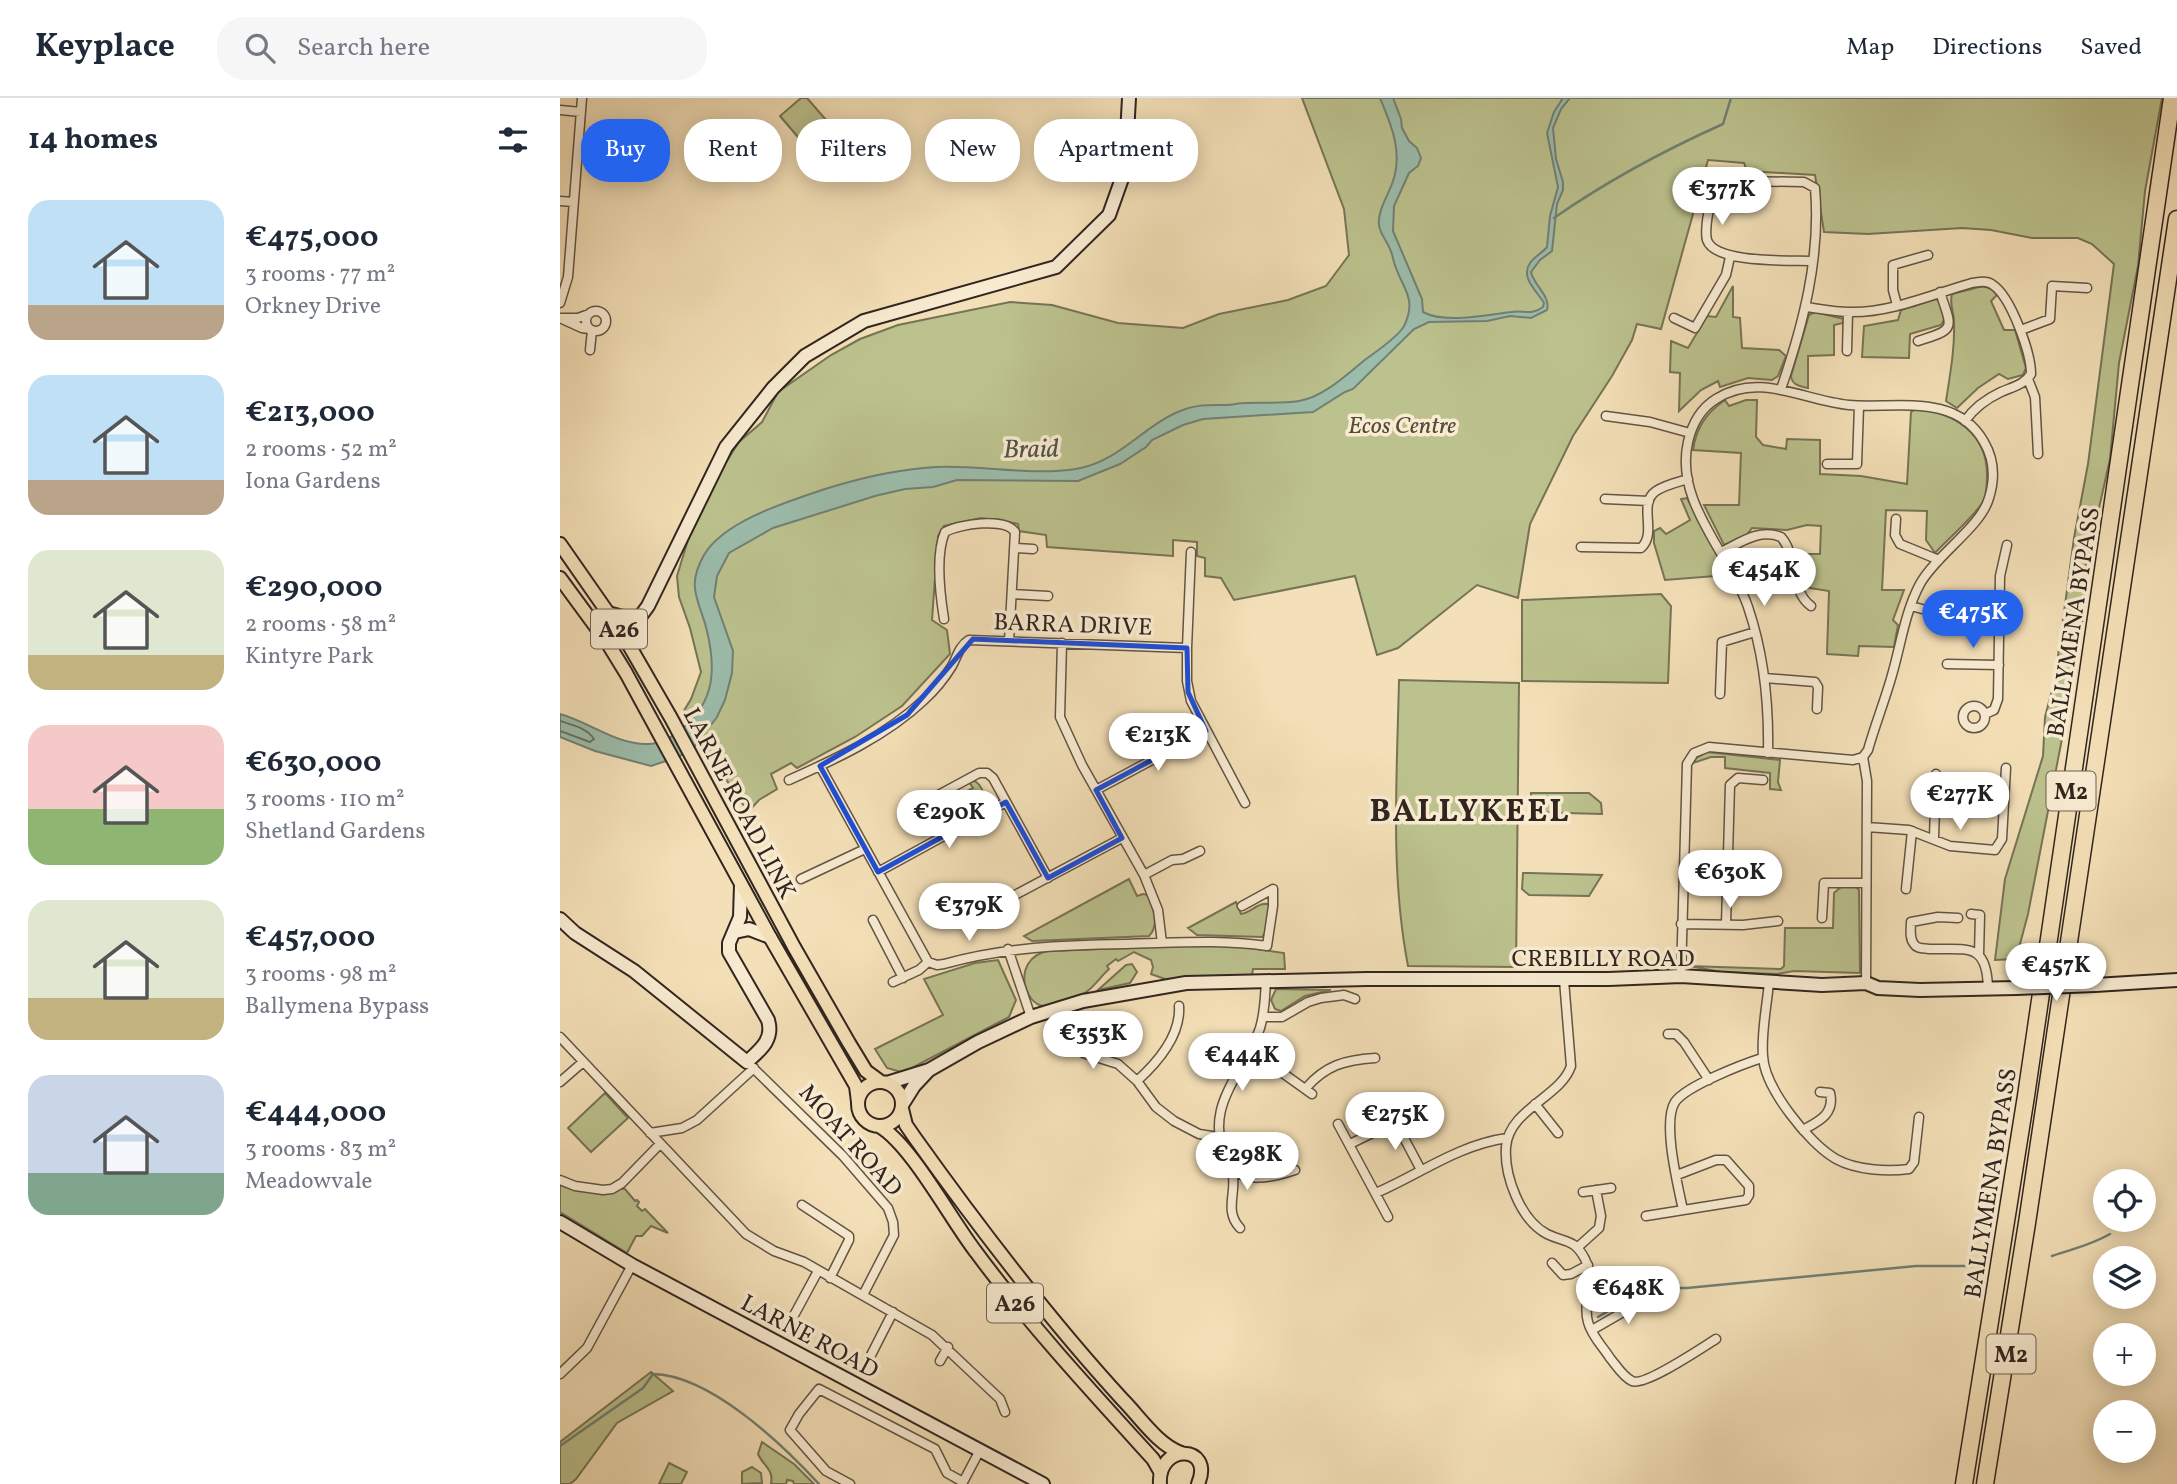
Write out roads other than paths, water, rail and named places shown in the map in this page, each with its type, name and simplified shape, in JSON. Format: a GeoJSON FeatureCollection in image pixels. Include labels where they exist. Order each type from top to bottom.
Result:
{"type":"FeatureCollection","features":[{"type":"Feature","properties":{"kind":"highway","name":"BALLYMENA BYPASS"},"geometry":{"type":"LineString","coordinates":[[1964,1484],[1994,1305],[2172,98]]}},
{"type":"Feature","properties":{"kind":"highway","name":"BALLYMENA BYPASS"},"geometry":{"type":"LineString","coordinates":[[1985,1484],[2027,1223],[2177,219]]}},
{"type":"Feature","properties":{"kind":"highway","name":"M2"},"geometry":{"type":"LineString","coordinates":[[1994,1484],[2027,1223]]}},
{"type":"Feature","properties":{"kind":"highway","name":"M2"},"geometry":{"type":"LineString","coordinates":[[1955,1484],[1971,1424],[1994,1305]]}},
{"type":"Feature","properties":{"kind":"main road","name":"LARNE ROAD LINK"},"geometry":{"type":"LineString","coordinates":[[560,544],[622,633],[849,1043],[866,1071],[884,1083]]}},
{"type":"Feature","properties":{"kind":"main road","name":"LARNE ROAD LINK"},"geometry":{"type":"LineString","coordinates":[[560,578],[607,642],[656,726],[741,885],[856,1086],[858,1102]]}},
{"type":"Feature","properties":{"kind":"main road"},"geometry":{"type":"LineString","coordinates":[[858,1102],[863,1090],[868,1086],[884,1083]]}},
{"type":"Feature","properties":{"kind":"main road","name":"A26"},"geometry":{"type":"LineString","coordinates":[[884,1083],[900,1094],[906,1125],[1016,1274],[1098,1373],[1163,1443],[1181,1453]]}},
{"type":"Feature","properties":{"kind":"main road","name":"A26"},"geometry":{"type":"LineString","coordinates":[[858,1102],[866,1121],[879,1126],[902,1144],[976,1253],[1025,1315],[1153,1460],[1160,1480]]}},
{"type":"Feature","properties":{"kind":"main road"},"geometry":{"type":"LineString","coordinates":[[879,1126],[898,1118],[902,1107]]}},
{"type":"Feature","properties":{"kind":"main road","name":"A26"},"geometry":{"type":"LineString","coordinates":[[1160,1480],[1166,1462],[1175,1454],[1181,1453],[1187,1453],[1198,1460],[1201,1480]]}},
{"type":"Feature","properties":{"kind":"street"},"geometry":{"type":"LineString","coordinates":[[560,303],[568,277],[582,98]]}},
{"type":"Feature","properties":{"kind":"street"},"geometry":{"type":"LineString","coordinates":[[607,642],[637,621],[652,597],[726,447],[773,388],[805,356],[864,321],[1056,267],[1109,215],[1125,170],[1129,98]]}},
{"type":"Feature","properties":{"kind":"street"},"geometry":{"type":"LineString","coordinates":[[560,110],[581,111]]}},
{"type":"Feature","properties":{"kind":"street"},"geometry":{"type":"LineString","coordinates":[[1738,181],[1804,181],[1815,188],[1810,289],[1781,389]]}},
{"type":"Feature","properties":{"kind":"street"},"geometry":{"type":"LineString","coordinates":[[560,201],[573,202]]}},
{"type":"Feature","properties":{"kind":"street"},"geometry":{"type":"LineString","coordinates":[[1710,201],[1707,241],[1713,248],[1730,257],[1813,261]]}},
{"type":"Feature","properties":{"kind":"street"},"geometry":{"type":"LineString","coordinates":[[1897,305],[1893,287],[1893,265],[1928,255]]}},
{"type":"Feature","properties":{"kind":"street"},"geometry":{"type":"LineString","coordinates":[[1674,318],[1695,328],[1726,275],[1730,257]]}},
{"type":"Feature","properties":{"kind":"street"},"geometry":{"type":"LineString","coordinates":[[1806,307],[1848,313],[1884,309],[1977,282],[1991,283],[2001,292],[2021,330],[2031,371],[2028,379],[2035,397],[2038,454]]}},
{"type":"Feature","properties":{"kind":"street"},"geometry":{"type":"LineString","coordinates":[[2021,330],[2043,324],[2050,319],[2052,286],[2087,288]]}},
{"type":"Feature","properties":{"kind":"street"},"geometry":{"type":"LineString","coordinates":[[1918,341],[1944,333],[1948,329],[1948,316],[1940,292]]}},
{"type":"Feature","properties":{"kind":"street"},"geometry":{"type":"LineString","coordinates":[[594,311],[601,312],[606,320],[602,329],[591,330],[561,318],[578,318],[594,311]]}},
{"type":"Feature","properties":{"kind":"street"},"geometry":{"type":"LineString","coordinates":[[1846,351],[1848,313]]}},
{"type":"Feature","properties":{"kind":"street"},"geometry":{"type":"LineString","coordinates":[[589,314],[586,323],[591,330],[590,350]]}},
{"type":"Feature","properties":{"kind":"street"},"geometry":{"type":"LineString","coordinates":[[1965,421],[1973,410],[1987,400],[2028,379]]}},
{"type":"Feature","properties":{"kind":"street"},"geometry":{"type":"LineString","coordinates":[[1681,976],[1688,760],[1696,751],[1708,747],[1768,753],[1853,760],[1863,757],[1868,750],[1911,606],[1922,581],[1984,509],[1991,491],[1991,457],[1982,439],[1965,421],[1949,411],[1929,406],[1859,406],[1781,389],[1748,387],[1721,396],[1704,409],[1690,433],[1686,461],[1688,479],[1699,511],[1744,595],[1755,632],[1765,678],[1768,753]]}},
{"type":"Feature","properties":{"kind":"street"},"geometry":{"type":"LineString","coordinates":[[1827,464],[1857,464],[1859,406]]}},
{"type":"Feature","properties":{"kind":"street"},"geometry":{"type":"LineString","coordinates":[[1606,416],[1660,424],[1690,433]]}},
{"type":"Feature","properties":{"kind":"street"},"geometry":{"type":"LineString","coordinates":[[1581,547],[1641,548],[1647,541],[1648,501],[1658,490],[1688,479]]}},
{"type":"Feature","properties":{"kind":"street"},"geometry":{"type":"LineString","coordinates":[[1605,499],[1648,501]]}},
{"type":"Feature","properties":{"kind":"street"},"geometry":{"type":"LineString","coordinates":[[1896,519],[1895,535],[1900,544],[1939,561]]}},
{"type":"Feature","properties":{"kind":"street"},"geometry":{"type":"LineString","coordinates":[[944,619],[940,588],[942,541],[945,532],[969,525],[1006,525],[1014,530],[1009,641]]}},
{"type":"Feature","properties":{"kind":"street"},"geometry":{"type":"LineString","coordinates":[[1721,552],[1757,535],[1774,534],[1781,537],[1787,547],[1802,600],[1811,606]]}},
{"type":"Feature","properties":{"kind":"street"},"geometry":{"type":"LineString","coordinates":[[1985,714],[1994,710],[1998,702],[2000,576],[2007,545]]}},
{"type":"Feature","properties":{"kind":"street"},"geometry":{"type":"LineString","coordinates":[[1014,548],[1032,549]]}},
{"type":"Feature","properties":{"kind":"street","name":"BARRA DRIVE"},"geometry":{"type":"LineString","coordinates":[[789,780],[881,733],[914,709],[941,682],[966,642],[973,639],[1187,648],[1191,552]]}},
{"type":"Feature","properties":{"kind":"street"},"geometry":{"type":"LineString","coordinates":[[1012,594],[1048,596]]}},
{"type":"Feature","properties":{"kind":"street"},"geometry":{"type":"LineString","coordinates":[[1911,606],[2000,630]]}},
{"type":"Feature","properties":{"kind":"street"},"geometry":{"type":"LineString","coordinates":[[608,612],[637,621]]}},
{"type":"Feature","properties":{"kind":"street"},"geometry":{"type":"LineString","coordinates":[[1720,694],[1722,642],[1755,632]]}},
{"type":"Feature","properties":{"kind":"street"},"geometry":{"type":"LineString","coordinates":[[1062,643],[1060,717],[1082,765],[1143,875],[1157,906],[1161,943]]}},
{"type":"Feature","properties":{"kind":"street"},"geometry":{"type":"LineString","coordinates":[[1187,648],[1188,692],[1245,803]]}},
{"type":"Feature","properties":{"kind":"street"},"geometry":{"type":"LineString","coordinates":[[1947,664],[1999,665]]}},
{"type":"Feature","properties":{"kind":"street"},"geometry":{"type":"LineString","coordinates":[[1765,678],[1814,681],[1818,686],[1817,709]]}},
{"type":"Feature","properties":{"kind":"street"},"geometry":{"type":"LineString","coordinates":[[1096,790],[1206,731]]}},
{"type":"Feature","properties":{"kind":"street"},"geometry":{"type":"LineString","coordinates":[[1863,757],[1867,781],[1866,983]]}},
{"type":"Feature","properties":{"kind":"street"},"geometry":{"type":"LineString","coordinates":[[820,766],[929,962],[937,965],[1008,950],[1213,941],[1267,946],[1273,889],[1242,906]]}},
{"type":"Feature","properties":{"kind":"street"},"geometry":{"type":"LineString","coordinates":[[1867,827],[1912,831],[1950,846],[1991,850],[1997,847],[2002,839],[2006,768]]}},
{"type":"Feature","properties":{"kind":"street"},"geometry":{"type":"LineString","coordinates":[[942,837],[928,810],[929,802],[935,796],[983,772],[993,778],[1048,878]]}},
{"type":"Feature","properties":{"kind":"street"},"geometry":{"type":"LineString","coordinates":[[1934,838],[1936,774]]}},
{"type":"Feature","properties":{"kind":"street"},"geometry":{"type":"LineString","coordinates":[[1726,924],[1730,785],[1738,778],[1763,780]]}},
{"type":"Feature","properties":{"kind":"street"},"geometry":{"type":"LineString","coordinates":[[878,872],[1006,802]]}},
{"type":"Feature","properties":{"kind":"street"},"geometry":{"type":"LineString","coordinates":[[1906,890],[1912,831]]}},
{"type":"Feature","properties":{"kind":"street"},"geometry":{"type":"LineString","coordinates":[[1015,895],[1122,838]]}},
{"type":"Feature","properties":{"kind":"street"},"geometry":{"type":"LineString","coordinates":[[802,879],[865,849]]}},
{"type":"Feature","properties":{"kind":"street"},"geometry":{"type":"LineString","coordinates":[[1143,875],[1172,860],[1183,859],[1200,851]]}},
{"type":"Feature","properties":{"kind":"street"},"geometry":{"type":"LineString","coordinates":[[1822,918],[1824,883],[1866,883]]}},
{"type":"Feature","properties":{"kind":"street"},"geometry":{"type":"LineString","coordinates":[[650,1133],[682,1128],[697,1121],[750,1065],[767,1041],[770,1026],[730,954],[729,943],[735,932],[741,908],[741,885]]}},
{"type":"Feature","properties":{"kind":"street"},"geometry":{"type":"LineString","coordinates":[[1971,914],[1980,915],[1979,954]]}},
{"type":"Feature","properties":{"kind":"street"},"geometry":{"type":"LineString","coordinates":[[1958,918],[1938,917],[1911,922],[1911,939],[1922,948],[1970,950],[1979,954],[1986,965],[1988,989]]}},
{"type":"Feature","properties":{"kind":"street","name":"MOAT ROAD"},"geometry":{"type":"LineString","coordinates":[[560,919],[575,933],[634,971],[750,1065],[843,1156],[888,1208],[894,1235],[863,1296]]}},
{"type":"Feature","properties":{"kind":"street"},"geometry":{"type":"LineString","coordinates":[[873,920],[903,978]]}},
{"type":"Feature","properties":{"kind":"street"},"geometry":{"type":"LineString","coordinates":[[1681,924],[1778,921]]}},
{"type":"Feature","properties":{"kind":"street"},"geometry":{"type":"LineString","coordinates":[[735,932],[749,929],[770,937]]}},
{"type":"Feature","properties":{"kind":"street"},"geometry":{"type":"LineString","coordinates":[[1008,950],[1031,1017]]}},
{"type":"Feature","properties":{"kind":"street"},"geometry":{"type":"LineString","coordinates":[[893,982],[929,962]]}},
{"type":"Feature","properties":{"kind":"street","name":"CREBILLY ROAD"},"geometry":{"type":"LineString","coordinates":[[884,1083],[929,1070],[978,1042],[1031,1017],[1083,1001],[1186,983],[1681,976],[1822,985],[1866,983],[1878,988],[1920,990],[2177,980]]}},
{"type":"Feature","properties":{"kind":"street"},"geometry":{"type":"LineString","coordinates":[[1564,979],[1571,1066],[1568,1075],[1535,1104],[1514,1126],[1507,1138],[1505,1151],[1510,1177],[1518,1198],[1538,1228],[1578,1247],[1588,1265],[1588,1322],[1621,1372],[1632,1382],[1639,1382],[1656,1374],[1716,1339]]}},
{"type":"Feature","properties":{"kind":"street"},"geometry":{"type":"LineString","coordinates":[[1240,1227],[1232,1218],[1231,1211],[1234,1184],[1232,1170],[1218,1137],[1223,1101],[1257,1036],[1263,1017],[1266,980]]}},
{"type":"Feature","properties":{"kind":"street"},"geometry":{"type":"LineString","coordinates":[[1769,982],[1762,1058],[1779,1097],[1803,1130],[1827,1153],[1846,1163],[1905,1170],[1912,1167],[1914,1162],[1919,1117]]}},
{"type":"Feature","properties":{"kind":"street"},"geometry":{"type":"LineString","coordinates":[[1263,1017],[1282,1017],[1321,998],[1344,995],[1355,999]]}},
{"type":"Feature","properties":{"kind":"street"},"geometry":{"type":"LineString","coordinates":[[1137,1081],[1167,1047],[1180,1018],[1180,1006]]}},
{"type":"Feature","properties":{"kind":"street"},"geometry":{"type":"LineString","coordinates":[[1668,1034],[1676,1034],[1684,1042],[1709,1080]]}},
{"type":"Feature","properties":{"kind":"street"},"geometry":{"type":"LineString","coordinates":[[560,1037],[746,1234],[774,1251],[804,1262],[932,1335],[948,1347],[1000,1399],[1005,1412]]}},
{"type":"Feature","properties":{"kind":"street"},"geometry":{"type":"LineString","coordinates":[[1062,1042],[1083,1053],[1120,1065],[1137,1081],[1156,1107],[1174,1121],[1199,1134],[1218,1137]]}},
{"type":"Feature","properties":{"kind":"street"},"geometry":{"type":"LineString","coordinates":[[1247,1055],[1277,1069],[1309,1091],[1321,1073],[1333,1065],[1349,1060],[1375,1058]]}},
{"type":"Feature","properties":{"kind":"street"},"geometry":{"type":"LineString","coordinates":[[1683,1210],[1670,1128],[1674,1106],[1681,1097],[1709,1080],[1762,1058]]}},
{"type":"Feature","properties":{"kind":"street"},"geometry":{"type":"LineString","coordinates":[[560,1082],[583,1062]]}},
{"type":"Feature","properties":{"kind":"street","name":"CREBILLY ROAD"},"geometry":{"type":"LineString","coordinates":[[902,1107],[914,1086],[929,1070]]}},
{"type":"Feature","properties":{"kind":"street"},"geometry":{"type":"LineString","coordinates":[[1803,1130],[1821,1120],[1831,1108],[1830,1093],[1820,1092]]}},
{"type":"Feature","properties":{"kind":"street"},"geometry":{"type":"LineString","coordinates":[[1535,1104],[1558,1133]]}},
{"type":"Feature","properties":{"kind":"street"},"geometry":{"type":"LineString","coordinates":[[1350,1144],[1409,1115]]}},
{"type":"Feature","properties":{"kind":"street"},"geometry":{"type":"LineString","coordinates":[[1395,1121],[1421,1170]]}},
{"type":"Feature","properties":{"kind":"street"},"geometry":{"type":"LineString","coordinates":[[1338,1124],[1388,1217]]}},
{"type":"Feature","properties":{"kind":"street"},"geometry":{"type":"LineString","coordinates":[[1376,1193],[1485,1141],[1507,1138]]}},
{"type":"Feature","properties":{"kind":"street"},"geometry":{"type":"LineString","coordinates":[[560,1180],[575,1186],[612,1189],[622,1183],[660,1144]]}},
{"type":"Feature","properties":{"kind":"street"},"geometry":{"type":"LineString","coordinates":[[1646,1216],[1746,1200],[1750,1191],[1727,1160],[1716,1160],[1677,1175]]}},
{"type":"Feature","properties":{"kind":"street"},"geometry":{"type":"LineString","coordinates":[[1232,1170],[1239,1175],[1258,1177],[1276,1176],[1295,1170]]}},
{"type":"Feature","properties":{"kind":"street"},"geometry":{"type":"LineString","coordinates":[[1583,1192],[1611,1188]]}},
{"type":"Feature","properties":{"kind":"street"},"geometry":{"type":"LineString","coordinates":[[1578,1247],[1599,1228],[1601,1216],[1596,1190]]}},
{"type":"Feature","properties":{"kind":"street"},"geometry":{"type":"LineString","coordinates":[[802,1205],[849,1235],[830,1278]]}},
{"type":"Feature","properties":{"kind":"street","name":"LARNE ROAD"},"geometry":{"type":"LineString","coordinates":[[560,1222],[632,1265],[1043,1484]]}},
{"type":"Feature","properties":{"kind":"street"},"geometry":{"type":"LineString","coordinates":[[1552,1263],[1559,1274],[1567,1276],[1588,1265]]}},
{"type":"Feature","properties":{"kind":"street"},"geometry":{"type":"LineString","coordinates":[[560,1374],[587,1348],[632,1265]]}},
{"type":"Feature","properties":{"kind":"street"},"geometry":{"type":"LineString","coordinates":[[792,1319],[818,1271]]}},
{"type":"Feature","properties":{"kind":"street"},"geometry":{"type":"LineString","coordinates":[[1592,1330],[1649,1297]]}},
{"type":"Feature","properties":{"kind":"street"},"geometry":{"type":"LineString","coordinates":[[869,1359],[893,1312]]}},
{"type":"Feature","properties":{"kind":"street"},"geometry":{"type":"LineString","coordinates":[[940,1361],[948,1347]]}},
{"type":"Feature","properties":{"kind":"street"},"geometry":{"type":"LineString","coordinates":[[850,1484],[826,1471],[790,1430],[819,1389],[935,1449],[947,1473],[963,1483],[979,1450]]}},
{"type":"Feature","properties":{"kind":"water"},"geometry":{"type":"Polygon","coordinates":[[[1380,98],[1393,98],[1402,128],[1421,158],[1418,166],[1409,173],[1394,206],[1393,231],[1422,299],[1423,312],[1432,316],[1454,318],[1531,312],[1543,307],[1544,303],[1528,279],[1527,269],[1547,247],[1550,216],[1558,187],[1547,133],[1554,112],[1563,98],[1570,98],[1561,109],[1553,128],[1563,190],[1557,204],[1552,251],[1540,260],[1531,272],[1547,300],[1547,310],[1531,318],[1510,316],[1487,321],[1429,322],[1414,329],[1353,389],[1313,412],[1203,419],[1152,440],[1120,464],[1078,481],[957,480],[933,487],[905,489],[875,496],[773,528],[729,553],[717,576],[714,597],[733,651],[732,673],[717,717],[694,747],[678,757],[651,766],[595,751],[560,737],[560,714],[625,741],[648,744],[671,737],[694,718],[707,695],[712,671],[710,645],[696,594],[695,577],[698,567],[713,543],[726,532],[758,514],[838,485],[908,470],[936,467],[1041,471],[1076,469],[1118,452],[1154,425],[1186,409],[1203,405],[1299,401],[1317,395],[1343,378],[1399,332],[1405,324],[1409,308],[1408,295],[1379,225],[1397,159],[1392,128],[1380,98]]]}},
{"type":"Feature","properties":{"kind":"waterway"},"geometry":{"type":"LineString","coordinates":[[1554,218],[1637,167],[1723,124],[1731,98]]}},
{"type":"Feature","properties":{"kind":"waterway"},"geometry":{"type":"LineString","coordinates":[[2052,1256],[2110,1234]]}},
{"type":"Feature","properties":{"kind":"waterway"},"geometry":{"type":"LineString","coordinates":[[1598,1317],[1648,1288],[1687,1288],[1916,1266],[1972,1266]]}},
{"type":"Feature","properties":{"kind":"waterway"},"geometry":{"type":"LineString","coordinates":[[560,1446],[643,1388],[653,1374],[675,1377],[698,1386],[744,1414],[819,1484]]}},
{"type":"Feature","properties":{"kind":"district","name":"BALLYKEEL"},"geometry":{"type":"Point","coordinates":[1470,810]}},
{"type":"Feature","properties":{"kind":"park label","name":"Ecos Centre"},"geometry":{"type":"Point","coordinates":[1402,425]}},
{"type":"Feature","properties":{"kind":"water label","name":"Braid"},"geometry":{"type":"Point","coordinates":[1031,448]}}]}
